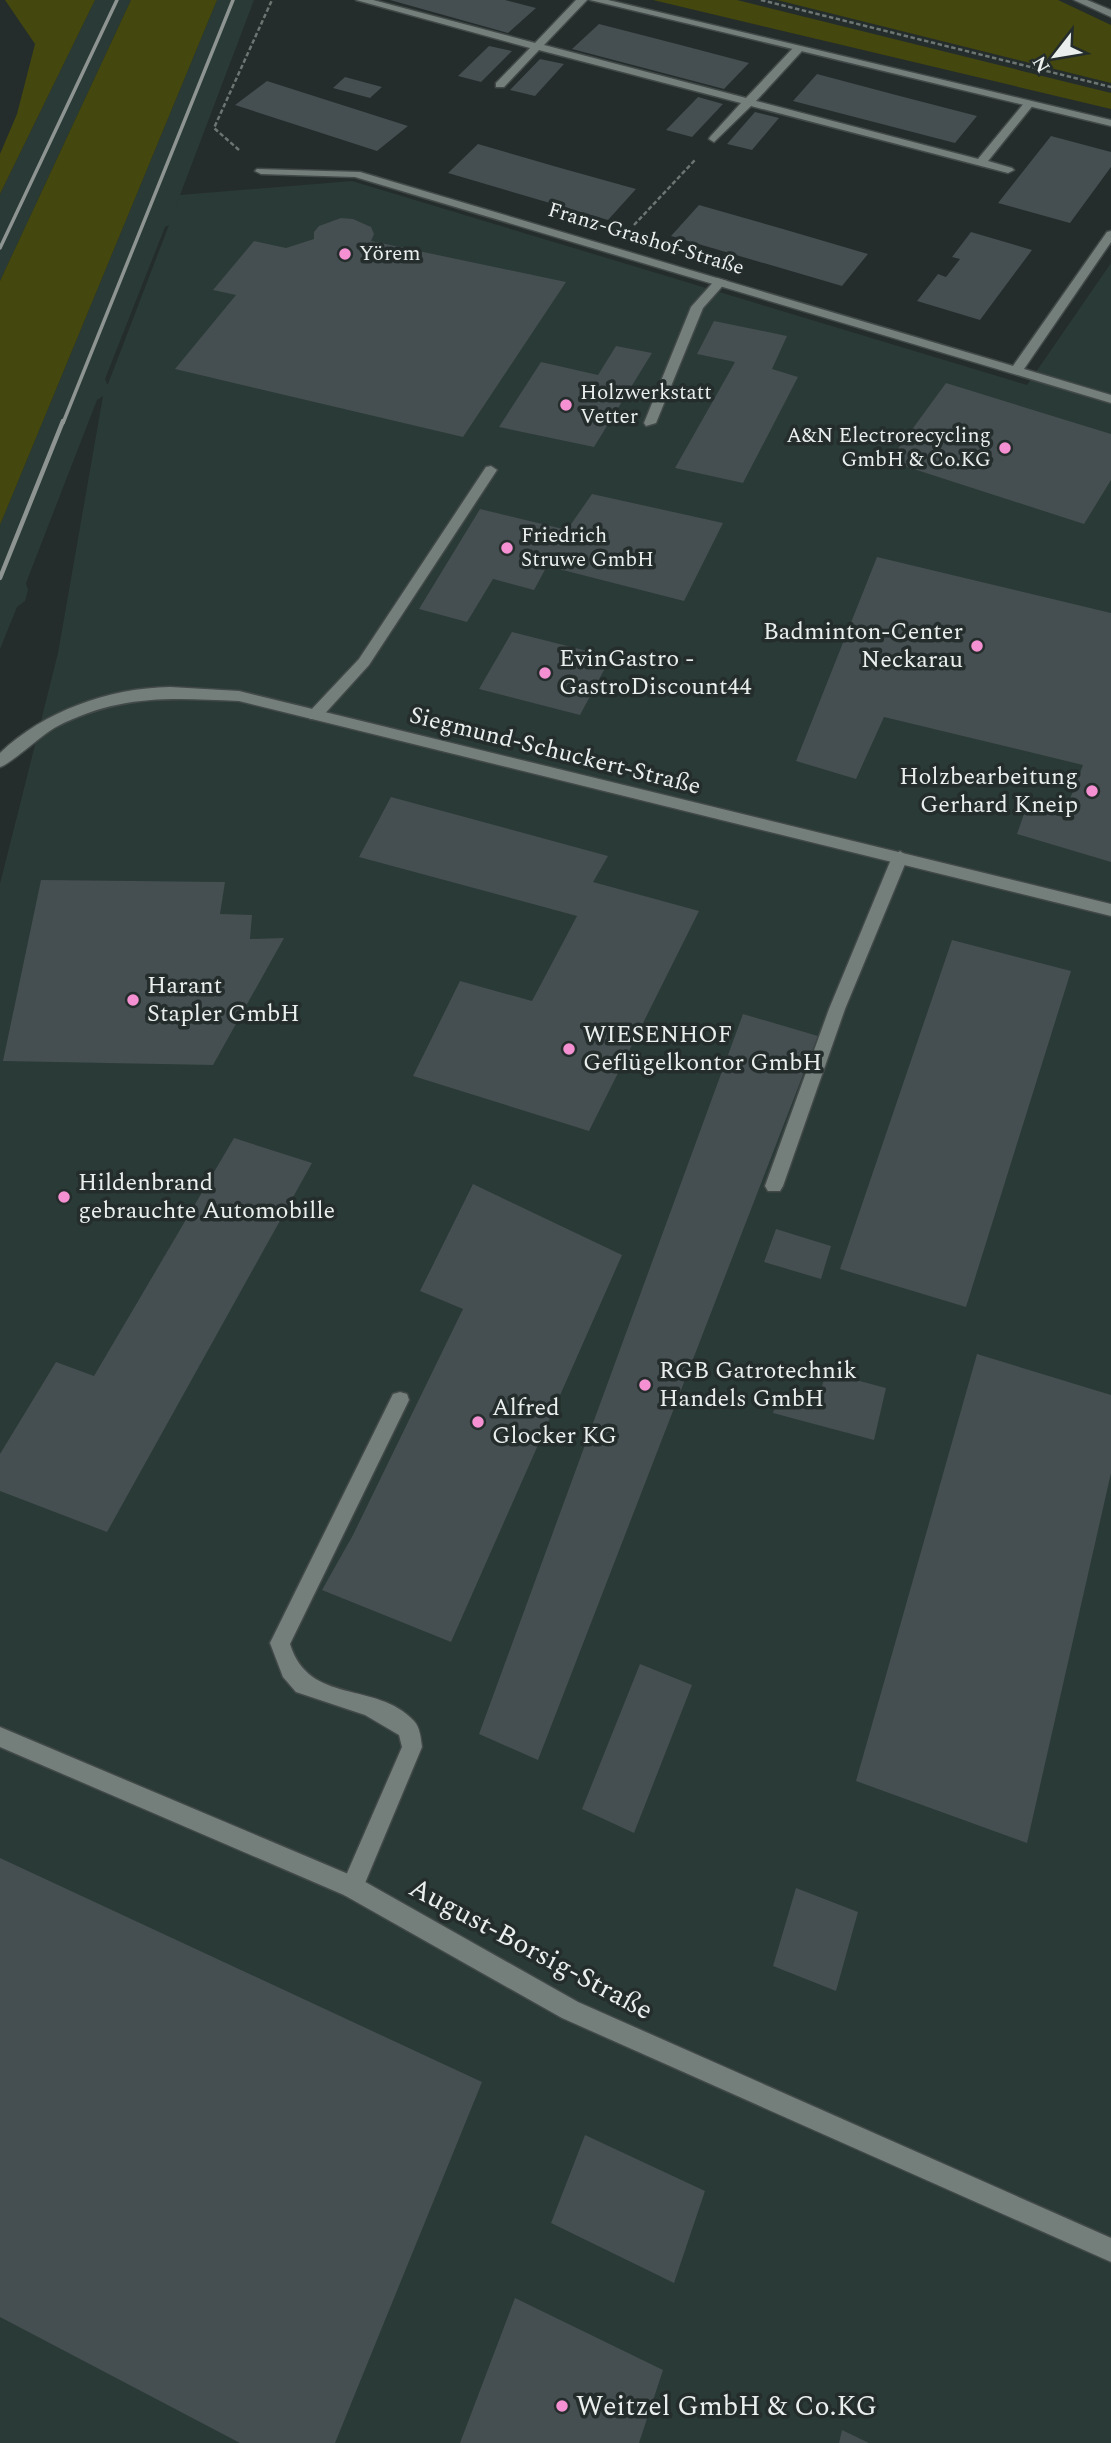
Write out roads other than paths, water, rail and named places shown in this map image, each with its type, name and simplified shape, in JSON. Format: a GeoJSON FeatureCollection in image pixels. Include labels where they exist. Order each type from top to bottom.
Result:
{"type":"FeatureCollection","features":[{"type":"Feature","properties":{"kind":"street"},"geometry":{"type":"LineString","coordinates":[[361,0],[1008,170]]}},
{"type":"Feature","properties":{"kind":"street"},"geometry":{"type":"LineString","coordinates":[[500,85],[582,0]]}},
{"type":"Feature","properties":{"kind":"street"},"geometry":{"type":"LineString","coordinates":[[595,0],[1111,123]]}},
{"type":"Feature","properties":{"kind":"street"},"geometry":{"type":"LineString","coordinates":[[1079,0],[1111,14]]}},
{"type":"Feature","properties":{"kind":"street"},"geometry":{"type":"LineString","coordinates":[[714,139],[798,49]]}},
{"type":"Feature","properties":{"kind":"street"},"geometry":{"type":"LineString","coordinates":[[981,163],[1028,104]]}},
{"type":"Feature","properties":{"kind":"street","name":"Franz-Grashof-Straße"},"geometry":{"type":"LineString","coordinates":[[261,171],[356,174],[1111,399]]}},
{"type":"Feature","properties":{"kind":"street"},"geometry":{"type":"LineString","coordinates":[[1016,370],[1111,234]]}},
{"type":"Feature","properties":{"kind":"street"},"geometry":{"type":"LineString","coordinates":[[650,422],[697,307],[721,281]]}},
{"type":"Feature","properties":{"kind":"street"},"geometry":{"type":"LineString","coordinates":[[315,715],[364,662],[491,470]]}},
{"type":"Feature","properties":{"kind":"street","name":"Siegmund-Schuckert-Straße"},"geometry":{"type":"LineString","coordinates":[[0,762],[19,741],[74,712],[148,693],[239,696],[1111,910]]}},
{"type":"Feature","properties":{"kind":"street"},"geometry":{"type":"LineString","coordinates":[[774,1186],[838,1009],[900,857]]}},
{"type":"Feature","properties":{"kind":"street"},"geometry":{"type":"LineString","coordinates":[[352,1887],[412,1747],[408,1729],[387,1714],[299,1684],[286,1668],[280,1643],[400,1400]]}},
{"type":"Feature","properties":{"kind":"street","name":"August-Borsig-Straße"},"geometry":{"type":"LineString","coordinates":[[0,1737],[352,1887],[570,2010],[1111,2250]]}},
{"type":"Feature","properties":{"kind":"railway"},"geometry":{"type":"LineString","coordinates":[[0,248],[117,0]]}},
{"type":"Feature","properties":{"kind":"railway"},"geometry":{"type":"LineString","coordinates":[[63,423],[233,0]]}},
{"type":"Feature","properties":{"kind":"railway"},"geometry":{"type":"LineString","coordinates":[[0,578],[63,421]]}},
{"type":"Feature","properties":{"kind":"place","name":"Yörem"},"geometry":{"type":"Point","coordinates":[345,254]}},
{"type":"Feature","properties":{"kind":"place","name":"Holzwerkstatt Vetter"},"geometry":{"type":"Point","coordinates":[566,405]}},
{"type":"Feature","properties":{"kind":"place","name":"A&N Electrorecycling GmbH & Co.KG"},"geometry":{"type":"Point","coordinates":[1005,448]}},
{"type":"Feature","properties":{"kind":"place","name":"Friedrich Struwe GmbH"},"geometry":{"type":"Point","coordinates":[507,548]}},
{"type":"Feature","properties":{"kind":"place","name":"Badminton-Center Neckarau"},"geometry":{"type":"Point","coordinates":[977,646]}},
{"type":"Feature","properties":{"kind":"place","name":"EvinGastro - GastroDiscount44"},"geometry":{"type":"Point","coordinates":[545,673]}},
{"type":"Feature","properties":{"kind":"place","name":"Holzbearbeitung Gerhard Kneip"},"geometry":{"type":"Point","coordinates":[1092,791]}},
{"type":"Feature","properties":{"kind":"place","name":"Harant Stapler GmbH"},"geometry":{"type":"Point","coordinates":[133,1000]}},
{"type":"Feature","properties":{"kind":"place","name":"WIESENHOF Geflügelkontor GmbH"},"geometry":{"type":"Point","coordinates":[569,1049]}},
{"type":"Feature","properties":{"kind":"place","name":"Hildenbrand gebrauchte Automobille"},"geometry":{"type":"Point","coordinates":[64,1197]}},
{"type":"Feature","properties":{"kind":"place","name":"RGB Gatrotechnik Handels GmbH"},"geometry":{"type":"Point","coordinates":[645,1385]}},
{"type":"Feature","properties":{"kind":"place","name":"Alfred Glocker KG"},"geometry":{"type":"Point","coordinates":[478,1422]}},
{"type":"Feature","properties":{"kind":"place","name":"Weitzel GmbH & Co.KG"},"geometry":{"type":"Point","coordinates":[562,2406]}}]}
